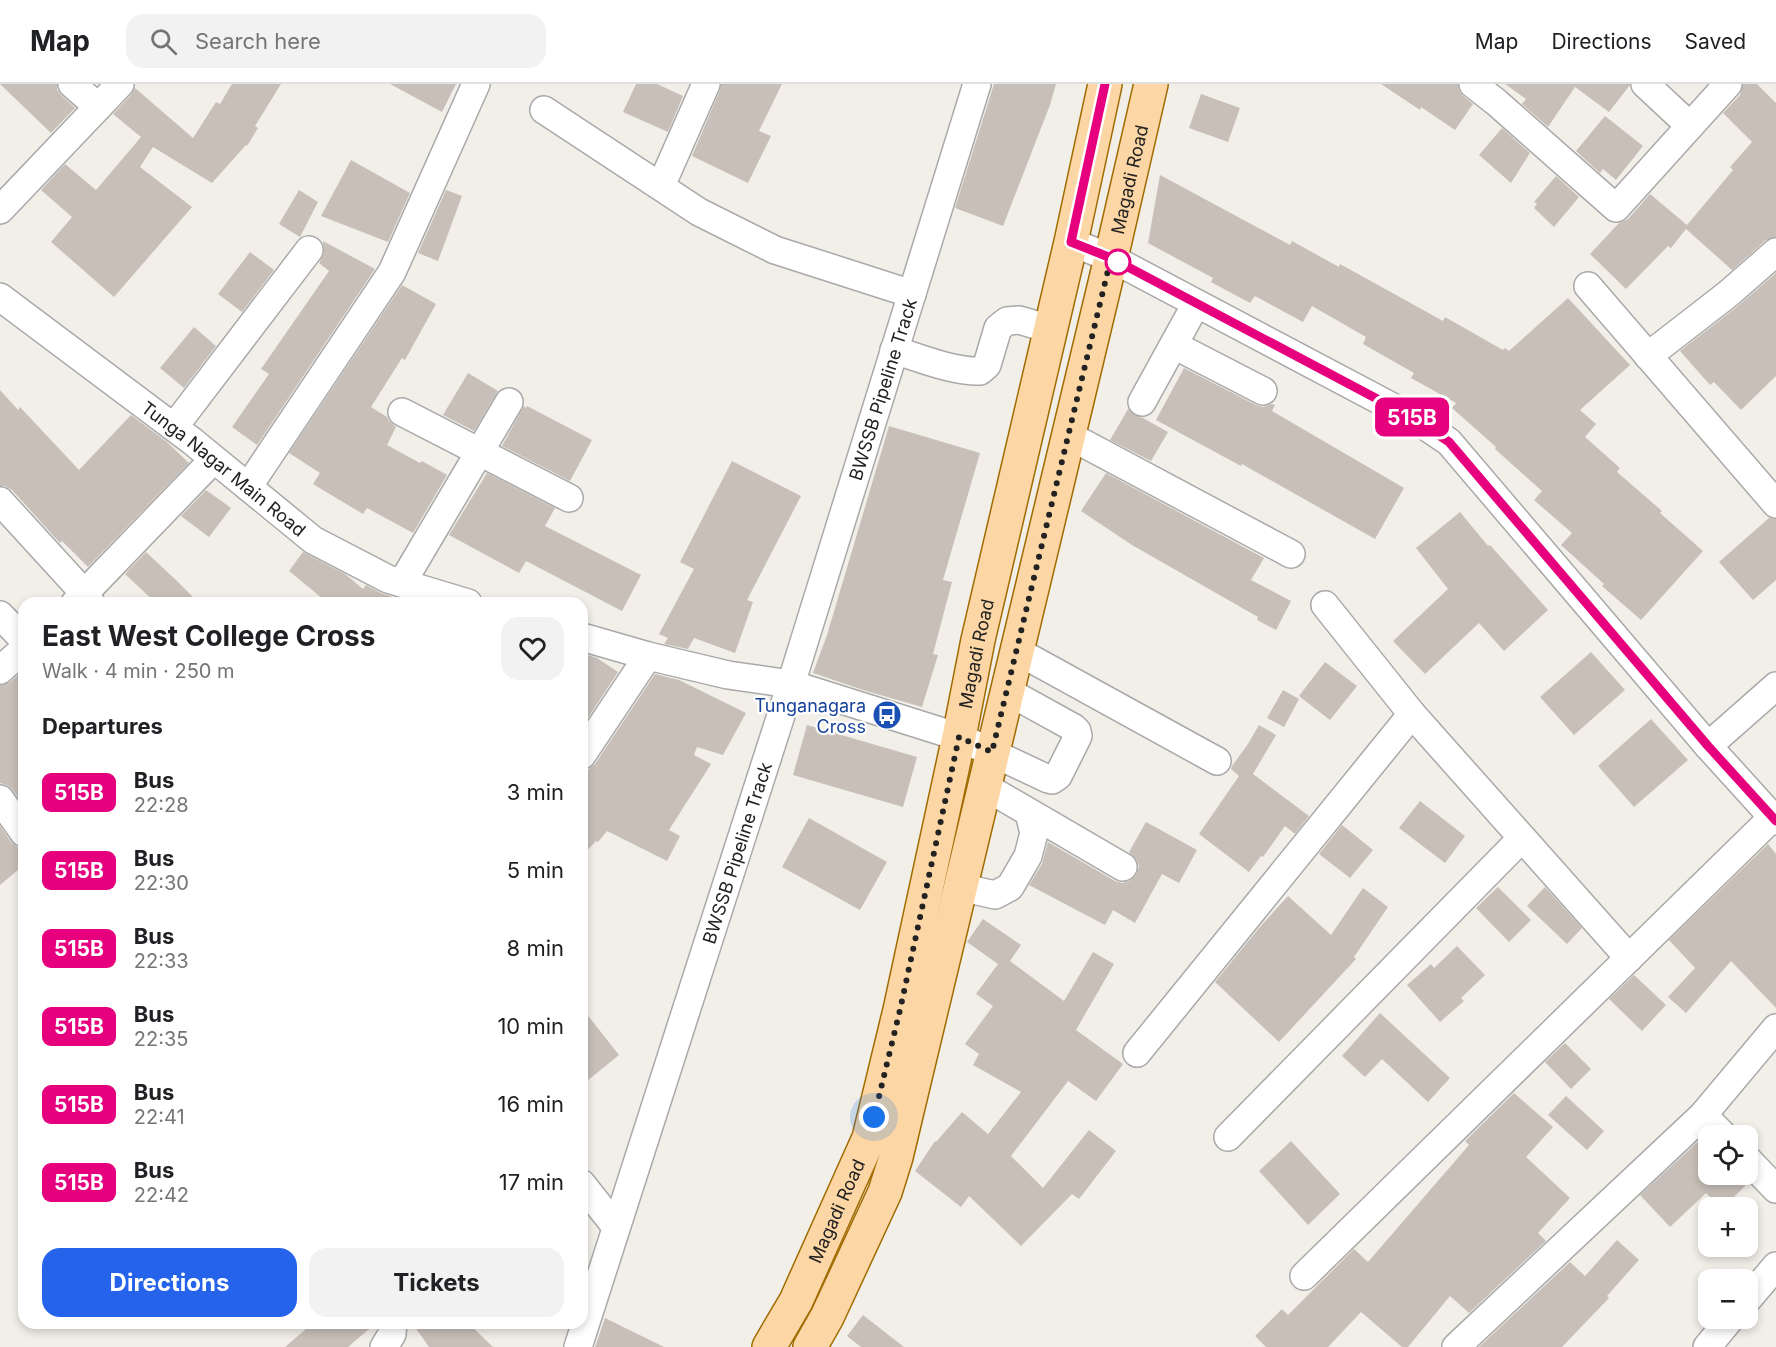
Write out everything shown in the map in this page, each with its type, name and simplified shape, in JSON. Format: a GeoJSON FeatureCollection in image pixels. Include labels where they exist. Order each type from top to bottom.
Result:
{"type":"FeatureCollection","features":[{"type":"Feature","properties":{"kind":"main road","name":"Magadi Road"},"geometry":{"type":"LineString","coordinates":[[769,1347],[796,1301],[869,1138],[900,1010],[978,640],[1071,242],[1105,84]]}},
{"type":"Feature","properties":{"kind":"main road","name":"Magadi Road"},"geometry":{"type":"LineString","coordinates":[[810,1347],[827,1317],[885,1192],[896,1157],[1151,84]]}},
{"type":"Feature","properties":{"kind":"street"},"geometry":{"type":"LineString","coordinates":[[72,84],[98,107]]}},
{"type":"Feature","properties":{"kind":"street"},"geometry":{"type":"LineString","coordinates":[[0,210],[120,84]]}},
{"type":"Feature","properties":{"kind":"street"},"geometry":{"type":"LineString","coordinates":[[248,487],[392,272],[476,84]]}},
{"type":"Feature","properties":{"kind":"street"},"geometry":{"type":"LineString","coordinates":[[661,186],[706,84]]}},
{"type":"Feature","properties":{"kind":"street","name":"BWSSB Pipeline Track"},"geometry":{"type":"LineString","coordinates":[[588,1315],[791,684],[977,84]]}},
{"type":"Feature","properties":{"kind":"street"},"geometry":{"type":"LineString","coordinates":[[1473,84],[1616,208],[1728,84]]}},
{"type":"Feature","properties":{"kind":"street"},"geometry":{"type":"LineString","coordinates":[[1645,84],[1690,126]]}},
{"type":"Feature","properties":{"kind":"street"},"geometry":{"type":"LineString","coordinates":[[544,110],[699,212],[775,250],[912,294]]}},
{"type":"Feature","properties":{"kind":"street"},"geometry":{"type":"LineString","coordinates":[[1071,242],[1111,258],[1415,419],[1449,442],[1708,746],[1774,819],[1304,1276]]}},
{"type":"Feature","properties":{"kind":"street"},"geometry":{"type":"LineString","coordinates":[[174,427],[309,250]]}},
{"type":"Feature","properties":{"kind":"street"},"geometry":{"type":"LineString","coordinates":[[1648,356],[1728,294],[1776,252]]}},
{"type":"Feature","properties":{"kind":"street"},"geometry":{"type":"LineString","coordinates":[[1588,286],[1775,500]]}},
{"type":"Feature","properties":{"kind":"street","name":"Tunga Nagar Main Road"},"geometry":{"type":"LineString","coordinates":[[0,297],[174,427],[313,540],[388,579],[448,597]]}},
{"type":"Feature","properties":{"kind":"street"},"geometry":{"type":"LineString","coordinates":[[1142,402],[1196,304]]}},
{"type":"Feature","properties":{"kind":"street"},"geometry":{"type":"LineString","coordinates":[[894,350],[952,367],[976,371],[983,370],[987,365],[998,327],[1007,321],[1019,320],[1050,329]]}},
{"type":"Feature","properties":{"kind":"street"},"geometry":{"type":"LineString","coordinates":[[1174,345],[1263,391]]}},
{"type":"Feature","properties":{"kind":"street"},"geometry":{"type":"LineString","coordinates":[[402,583],[509,402]]}},
{"type":"Feature","properties":{"kind":"street"},"geometry":{"type":"LineString","coordinates":[[402,412],[569,498]]}},
{"type":"Feature","properties":{"kind":"street"},"geometry":{"type":"LineString","coordinates":[[1068,435],[1291,554]]}},
{"type":"Feature","properties":{"kind":"street"},"geometry":{"type":"LineString","coordinates":[[87,597],[213,460]]}},
{"type":"Feature","properties":{"kind":"street"},"geometry":{"type":"LineString","coordinates":[[0,501],[81,597]]}},
{"type":"Feature","properties":{"kind":"street"},"geometry":{"type":"LineString","coordinates":[[1325,605],[1412,714],[1629,958]]}},
{"type":"Feature","properties":{"kind":"street"},"geometry":{"type":"LineString","coordinates":[[0,615],[18,634]]}},
{"type":"Feature","properties":{"kind":"street"},"geometry":{"type":"LineString","coordinates":[[588,639],[648,657],[728,675],[791,684],[959,737],[1052,780],[1058,776],[1078,736],[1077,731],[1007,691]]}},
{"type":"Feature","properties":{"kind":"street"},"geometry":{"type":"LineString","coordinates":[[1017,651],[1217,761]]}},
{"type":"Feature","properties":{"kind":"street"},"geometry":{"type":"LineString","coordinates":[[0,670],[18,654]]}},
{"type":"Feature","properties":{"kind":"street"},"geometry":{"type":"LineString","coordinates":[[588,746],[648,657]]}},
{"type":"Feature","properties":{"kind":"street"},"geometry":{"type":"LineString","coordinates":[[1708,746],[1776,686]]}},
{"type":"Feature","properties":{"kind":"street"},"geometry":{"type":"LineString","coordinates":[[1137,1053],[1412,714]]}},
{"type":"Feature","properties":{"kind":"street"},"geometry":{"type":"LineString","coordinates":[[984,786],[1124,867]]}},
{"type":"Feature","properties":{"kind":"street"},"geometry":{"type":"LineString","coordinates":[[0,799],[18,824]]}},
{"type":"Feature","properties":{"kind":"street"},"geometry":{"type":"LineString","coordinates":[[960,887],[995,895],[1010,887],[1028,856],[1034,833],[1029,813]]}},
{"type":"Feature","properties":{"kind":"street"},"geometry":{"type":"LineString","coordinates":[[1228,1137],[1522,838]]}},
{"type":"Feature","properties":{"kind":"street"},"geometry":{"type":"LineString","coordinates":[[1456,1347],[1703,1115],[1776,1028]]}},
{"type":"Feature","properties":{"kind":"street"},"geometry":{"type":"LineString","coordinates":[[1703,1115],[1713,1125]]}},
{"type":"Feature","properties":{"kind":"street"},"geometry":{"type":"LineString","coordinates":[[1758,1170],[1776,1189]]}},
{"type":"Feature","properties":{"kind":"street"},"geometry":{"type":"LineString","coordinates":[[588,1192],[616,1227]]}},
{"type":"Feature","properties":{"kind":"street"},"geometry":{"type":"LineString","coordinates":[[1758,1287],[1776,1266]]}},
{"type":"Feature","properties":{"kind":"street"},"geometry":{"type":"LineString","coordinates":[[384,1347],[392,1329]]}},
{"type":"Feature","properties":{"kind":"street","name":"BWSSB Pipeline Track"},"geometry":{"type":"LineString","coordinates":[[578,1347],[584,1329]]}},
{"type":"Feature","properties":{"kind":"street"},"geometry":{"type":"LineString","coordinates":[[1707,1347],[1722,1329]]}},
{"type":"Feature","properties":{"kind":"building"},"geometry":{"type":"Polygon","coordinates":[[[0,84],[57,84],[57,90],[75,108],[51,133],[0,84]]]}},
{"type":"Feature","properties":{"kind":"building"},"geometry":{"type":"Polygon","coordinates":[[[232,84],[281,84],[255,126],[258,128],[247,146],[212,183],[153,147],[140,167],[192,207],[114,297],[51,242],[72,217],[41,190],[65,164],[96,190],[141,137],[113,114],[135,88],[193,138],[216,102],[220,104],[232,84]]]}},
{"type":"Feature","properties":{"kind":"building"},"geometry":{"type":"Polygon","coordinates":[[[390,84],[456,84],[442,112],[390,84]]]}},
{"type":"Feature","properties":{"kind":"building"},"geometry":{"type":"Polygon","coordinates":[[[636,84],[657,84],[683,96],[668,132],[623,112],[636,84]]]}},
{"type":"Feature","properties":{"kind":"building"},"geometry":{"type":"Polygon","coordinates":[[[721,84],[782,84],[759,131],[771,136],[748,183],[692,156],[721,84]]]}},
{"type":"Feature","properties":{"kind":"building"},"geometry":{"type":"Polygon","coordinates":[[[994,84],[1056,84],[1003,226],[955,208],[994,84]]]}},
{"type":"Feature","properties":{"kind":"building"},"geometry":{"type":"Polygon","coordinates":[[[1381,84],[1458,84],[1463,96],[1473,104],[1455,130],[1381,84]]]}},
{"type":"Feature","properties":{"kind":"building"},"geometry":{"type":"Polygon","coordinates":[[[1505,84],[1630,85],[1609,112],[1575,87],[1548,127],[1522,104],[1526,99],[1505,84]]]}},
{"type":"Feature","properties":{"kind":"building"},"geometry":{"type":"Polygon","coordinates":[[[1743,84],[1757,84],[1776,103],[1776,237],[1766,240],[1732,270],[1686,229],[1671,248],[1668,246],[1626,289],[1590,254],[1619,223],[1628,219],[1650,194],[1687,225],[1733,170],[1730,167],[1752,142],[1723,113],[1740,95],[1743,84]]]}},
{"type":"Feature","properties":{"kind":"building"},"geometry":{"type":"Polygon","coordinates":[[[1201,94],[1240,108],[1228,142],[1189,128],[1201,94]]]}},
{"type":"Feature","properties":{"kind":"building"},"geometry":{"type":"Polygon","coordinates":[[[1605,116],[1643,146],[1616,180],[1603,169],[1600,173],[1576,151],[1605,116]]]}},
{"type":"Feature","properties":{"kind":"building"},"geometry":{"type":"Polygon","coordinates":[[[1502,128],[1530,153],[1511,183],[1479,155],[1502,128]]]}},
{"type":"Feature","properties":{"kind":"building"},"geometry":{"type":"Polygon","coordinates":[[[351,160],[410,193],[388,242],[321,216],[351,160]]]}},
{"type":"Feature","properties":{"kind":"building"},"geometry":{"type":"Polygon","coordinates":[[[1160,175],[1290,245],[1292,241],[1339,267],[1340,264],[1443,321],[1445,317],[1503,350],[1505,348],[1509,351],[1568,298],[1630,365],[1580,410],[1596,424],[1585,437],[1620,468],[1617,472],[1703,551],[1641,620],[1602,586],[1604,584],[1561,545],[1572,533],[1534,500],[1542,491],[1452,408],[1456,403],[1411,378],[1414,373],[1363,344],[1366,337],[1312,306],[1303,322],[1255,296],[1250,303],[1211,282],[1213,278],[1148,243],[1160,175]]]}},
{"type":"Feature","properties":{"kind":"building"},"geometry":{"type":"Polygon","coordinates":[[[1556,176],[1579,197],[1554,227],[1534,208],[1537,204],[1534,202],[1556,176]]]}},
{"type":"Feature","properties":{"kind":"building"},"geometry":{"type":"Polygon","coordinates":[[[299,190],[318,202],[300,237],[279,224],[299,190]]]}},
{"type":"Feature","properties":{"kind":"building"},"geometry":{"type":"Polygon","coordinates":[[[446,190],[462,196],[438,261],[418,253],[446,190]]]}},
{"type":"Feature","properties":{"kind":"building"},"geometry":{"type":"Polygon","coordinates":[[[323,241],[375,269],[257,445],[232,427],[269,374],[261,369],[329,271],[319,263],[324,253],[323,241]]]}},
{"type":"Feature","properties":{"kind":"building"},"geometry":{"type":"Polygon","coordinates":[[[250,252],[274,270],[242,312],[218,294],[250,252]]]}},
{"type":"Feature","properties":{"kind":"building"},"geometry":{"type":"Polygon","coordinates":[[[1776,273],[1776,376],[1741,410],[1714,382],[1710,385],[1680,351],[1776,273]]]}},
{"type":"Feature","properties":{"kind":"building"},"geometry":{"type":"Polygon","coordinates":[[[402,285],[436,304],[405,360],[402,358],[371,407],[387,417],[396,427],[387,445],[447,475],[413,533],[367,508],[363,514],[313,484],[320,473],[289,453],[402,285]]]}},
{"type":"Feature","properties":{"kind":"building"},"geometry":{"type":"Polygon","coordinates":[[[194,327],[216,346],[184,388],[160,368],[194,327]]]}},
{"type":"Feature","properties":{"kind":"building"},"geometry":{"type":"Polygon","coordinates":[[[1184,368],[1256,405],[1263,407],[1275,405],[1272,411],[1404,488],[1375,539],[1242,464],[1241,466],[1156,420],[1184,368]]]}},
{"type":"Feature","properties":{"kind":"building"},"geometry":{"type":"Polygon","coordinates":[[[468,373],[498,391],[474,431],[443,415],[468,373]]]}},
{"type":"Feature","properties":{"kind":"building"},"geometry":{"type":"Polygon","coordinates":[[[0,390],[18,410],[20,407],[79,470],[131,415],[167,442],[189,463],[88,567],[62,541],[60,543],[12,490],[0,486],[0,390]]]}},
{"type":"Feature","properties":{"kind":"building"},"geometry":{"type":"Polygon","coordinates":[[[524,406],[592,440],[570,481],[502,446],[524,406]]]}},
{"type":"Feature","properties":{"kind":"building"},"geometry":{"type":"Polygon","coordinates":[[[1128,409],[1134,415],[1168,432],[1151,461],[1110,440],[1128,409]]]}},
{"type":"Feature","properties":{"kind":"building"},"geometry":{"type":"Polygon","coordinates":[[[889,426],[980,453],[943,580],[952,582],[933,654],[938,655],[922,707],[813,673],[827,635],[889,426]]]}},
{"type":"Feature","properties":{"kind":"building"},"geometry":{"type":"Polygon","coordinates":[[[732,461],[801,496],[747,600],[753,602],[735,653],[694,638],[688,649],[664,644],[668,638],[659,634],[694,569],[680,562],[732,461]]]}},
{"type":"Feature","properties":{"kind":"building"},"geometry":{"type":"Polygon","coordinates":[[[487,473],[555,508],[545,526],[641,575],[622,611],[526,561],[519,573],[449,535],[487,473]]]}},
{"type":"Feature","properties":{"kind":"building"},"geometry":{"type":"Polygon","coordinates":[[[1106,473],[1264,558],[1251,580],[1291,601],[1276,630],[1257,620],[1258,617],[1132,545],[1081,511],[1106,473]]]}},
{"type":"Feature","properties":{"kind":"building"},"geometry":{"type":"Polygon","coordinates":[[[206,490],[231,508],[209,537],[181,516],[206,490]]]}},
{"type":"Feature","properties":{"kind":"building"},"geometry":{"type":"Polygon","coordinates":[[[1460,512],[1488,546],[1490,545],[1548,610],[1504,651],[1479,623],[1425,674],[1393,641],[1448,589],[1416,548],[1460,512]]]}},
{"type":"Feature","properties":{"kind":"building"},"geometry":{"type":"Polygon","coordinates":[[[1769,518],[1776,519],[1776,580],[1753,600],[1719,562],[1769,518]]]}},
{"type":"Feature","properties":{"kind":"building"},"geometry":{"type":"Polygon","coordinates":[[[146,552],[193,597],[150,597],[125,574],[146,552]]]}},
{"type":"Feature","properties":{"kind":"building"},"geometry":{"type":"Polygon","coordinates":[[[303,552],[345,574],[363,589],[366,585],[393,597],[321,597],[289,571],[303,552]]]}},
{"type":"Feature","properties":{"kind":"building"},"geometry":{"type":"Polygon","coordinates":[[[1591,652],[1625,690],[1574,735],[1540,697],[1591,652]]]}},
{"type":"Feature","properties":{"kind":"building"},"geometry":{"type":"Polygon","coordinates":[[[588,655],[597,658],[618,672],[588,718],[588,655]]]}},
{"type":"Feature","properties":{"kind":"building"},"geometry":{"type":"Polygon","coordinates":[[[1325,662],[1357,686],[1330,720],[1299,696],[1325,662]]]}},
{"type":"Feature","properties":{"kind":"building"},"geometry":{"type":"Polygon","coordinates":[[[655,674],[679,680],[746,713],[723,755],[697,747],[694,755],[711,764],[669,830],[680,836],[667,861],[607,831],[588,850],[588,769],[595,764],[655,674]]]}},
{"type":"Feature","properties":{"kind":"building"},"geometry":{"type":"Polygon","coordinates":[[[18,675],[18,798],[12,789],[0,783],[0,685],[10,682],[18,675]]]}},
{"type":"Feature","properties":{"kind":"building"},"geometry":{"type":"Polygon","coordinates":[[[1283,690],[1299,699],[1284,727],[1267,718],[1283,690]]]}},
{"type":"Feature","properties":{"kind":"building"},"geometry":{"type":"Polygon","coordinates":[[[1651,719],[1688,760],[1634,807],[1598,766],[1651,719]]]}},
{"type":"Feature","properties":{"kind":"building"},"geometry":{"type":"Polygon","coordinates":[[[807,725],[917,757],[903,807],[793,775],[807,725]]]}},
{"type":"Feature","properties":{"kind":"building"},"geometry":{"type":"Polygon","coordinates":[[[1259,725],[1276,735],[1253,774],[1309,816],[1295,834],[1285,826],[1249,872],[1199,834],[1239,776],[1231,769],[1232,766],[1259,725]]]}},
{"type":"Feature","properties":{"kind":"building"},"geometry":{"type":"Polygon","coordinates":[[[1420,801],[1465,836],[1445,863],[1399,828],[1420,801]]]}},
{"type":"Feature","properties":{"kind":"building"},"geometry":{"type":"Polygon","coordinates":[[[809,818],[887,862],[860,910],[782,867],[809,818]]]}},
{"type":"Feature","properties":{"kind":"building"},"geometry":{"type":"Polygon","coordinates":[[[1146,822],[1197,850],[1179,883],[1162,874],[1135,923],[1113,910],[1105,925],[1029,885],[1042,864],[1048,842],[1115,881],[1122,883],[1130,881],[1136,875],[1139,866],[1129,852],[1146,822]]]}},
{"type":"Feature","properties":{"kind":"building"},"geometry":{"type":"Polygon","coordinates":[[[1342,825],[1373,850],[1350,878],[1319,854],[1342,825]]]}},
{"type":"Feature","properties":{"kind":"building"},"geometry":{"type":"Polygon","coordinates":[[[0,826],[12,843],[18,847],[18,870],[0,885],[0,826]]]}},
{"type":"Feature","properties":{"kind":"building"},"geometry":{"type":"Polygon","coordinates":[[[1768,844],[1776,854],[1776,1008],[1731,961],[1686,1013],[1668,997],[1695,968],[1669,940],[1768,844]]]}},
{"type":"Feature","properties":{"kind":"building"},"geometry":{"type":"Polygon","coordinates":[[[1498,887],[1531,920],[1509,942],[1476,908],[1498,887]]]}},
{"type":"Feature","properties":{"kind":"building"},"geometry":{"type":"Polygon","coordinates":[[[1545,887],[1582,928],[1567,944],[1527,906],[1545,887]]]}},
{"type":"Feature","properties":{"kind":"building"},"geometry":{"type":"Polygon","coordinates":[[[1363,888],[1388,907],[1354,957],[1356,959],[1279,1042],[1215,982],[1288,896],[1331,935],[1363,888]]]}},
{"type":"Feature","properties":{"kind":"building"},"geometry":{"type":"Polygon","coordinates":[[[983,919],[1021,945],[1010,961],[1064,1001],[1093,952],[1114,964],[1076,1030],[1123,1064],[1096,1101],[1068,1081],[1011,1156],[1043,1188],[1089,1130],[1116,1151],[1079,1199],[1072,1194],[1021,1246],[969,1196],[961,1207],[915,1171],[935,1141],[962,1112],[988,1134],[1021,1092],[973,1065],[979,1054],[965,1044],[993,1006],[976,994],[998,964],[967,942],[983,919]]]}},
{"type":"Feature","properties":{"kind":"building"},"geometry":{"type":"Polygon","coordinates":[[[1457,946],[1485,975],[1461,998],[1464,1001],[1440,1022],[1407,985],[1431,964],[1434,968],[1457,946]]]}},
{"type":"Feature","properties":{"kind":"building"},"geometry":{"type":"Polygon","coordinates":[[[1634,975],[1666,1005],[1642,1031],[1609,999],[1634,975]]]}},
{"type":"Feature","properties":{"kind":"building"},"geometry":{"type":"Polygon","coordinates":[[[1380,1013],[1450,1078],[1428,1102],[1382,1059],[1365,1077],[1342,1056],[1380,1013]]]}},
{"type":"Feature","properties":{"kind":"building"},"geometry":{"type":"Polygon","coordinates":[[[588,1016],[619,1055],[588,1080],[588,1016]]]}},
{"type":"Feature","properties":{"kind":"building"},"geometry":{"type":"Polygon","coordinates":[[[1565,1043],[1591,1069],[1571,1089],[1545,1062],[1565,1043]]]}},
{"type":"Feature","properties":{"kind":"building"},"geometry":{"type":"Polygon","coordinates":[[[1514,1093],[1553,1127],[1526,1157],[1570,1198],[1538,1233],[1546,1241],[1469,1313],[1450,1296],[1408,1347],[1402,1347],[1361,1312],[1328,1347],[1266,1347],[1255,1336],[1282,1309],[1288,1315],[1354,1249],[1368,1262],[1469,1145],[1465,1141],[1514,1093]]]}},
{"type":"Feature","properties":{"kind":"building"},"geometry":{"type":"Polygon","coordinates":[[[1566,1096],[1604,1131],[1587,1150],[1548,1115],[1566,1096]]]}},
{"type":"Feature","properties":{"kind":"building"},"geometry":{"type":"Polygon","coordinates":[[[1291,1141],[1340,1194],[1308,1225],[1259,1171],[1291,1141]]]}},
{"type":"Feature","properties":{"kind":"building"},"geometry":{"type":"Polygon","coordinates":[[[1698,1142],[1698,1185],[1746,1185],[1734,1197],[1710,1197],[1706,1193],[1698,1197],[1698,1201],[1670,1227],[1640,1195],[1698,1142]]]}},
{"type":"Feature","properties":{"kind":"building"},"geometry":{"type":"Polygon","coordinates":[[[1617,1240],[1639,1260],[1607,1296],[1609,1298],[1562,1347],[1479,1347],[1570,1262],[1585,1276],[1617,1240]]]}},
{"type":"Feature","properties":{"kind":"building"},"geometry":{"type":"Polygon","coordinates":[[[863,1315],[904,1347],[861,1347],[847,1336],[863,1315]]]}},
{"type":"Feature","properties":{"kind":"building"},"geometry":{"type":"Polygon","coordinates":[[[605,1318],[664,1347],[595,1347],[605,1318]]]}},
{"type":"Feature","properties":{"kind":"building"},"geometry":{"type":"Polygon","coordinates":[[[306,1329],[369,1329],[348,1347],[285,1347],[306,1329]]]}},
{"type":"Feature","properties":{"kind":"building"},"geometry":{"type":"Polygon","coordinates":[[[416,1329],[474,1329],[493,1347],[429,1347],[416,1329]]]}},
{"type":"Feature","properties":{"kind":"bus line","name":"515B"},"geometry":{"type":"LineString","coordinates":[[1105,84],[1071,242],[1111,258],[1415,419],[1449,442],[1708,746],[1776,821]]}},
{"type":"Feature","properties":{"kind":"place","name":"Tunganagara Cross"},"geometry":{"type":"Point","coordinates":[887,715]}},
{"type":"Feature","properties":{"kind":"route"},"geometry":{"type":"LineString","coordinates":[[874,1117],[900,1010],[959,737],[992,752],[1111,258],[1118,262]]}}]}
